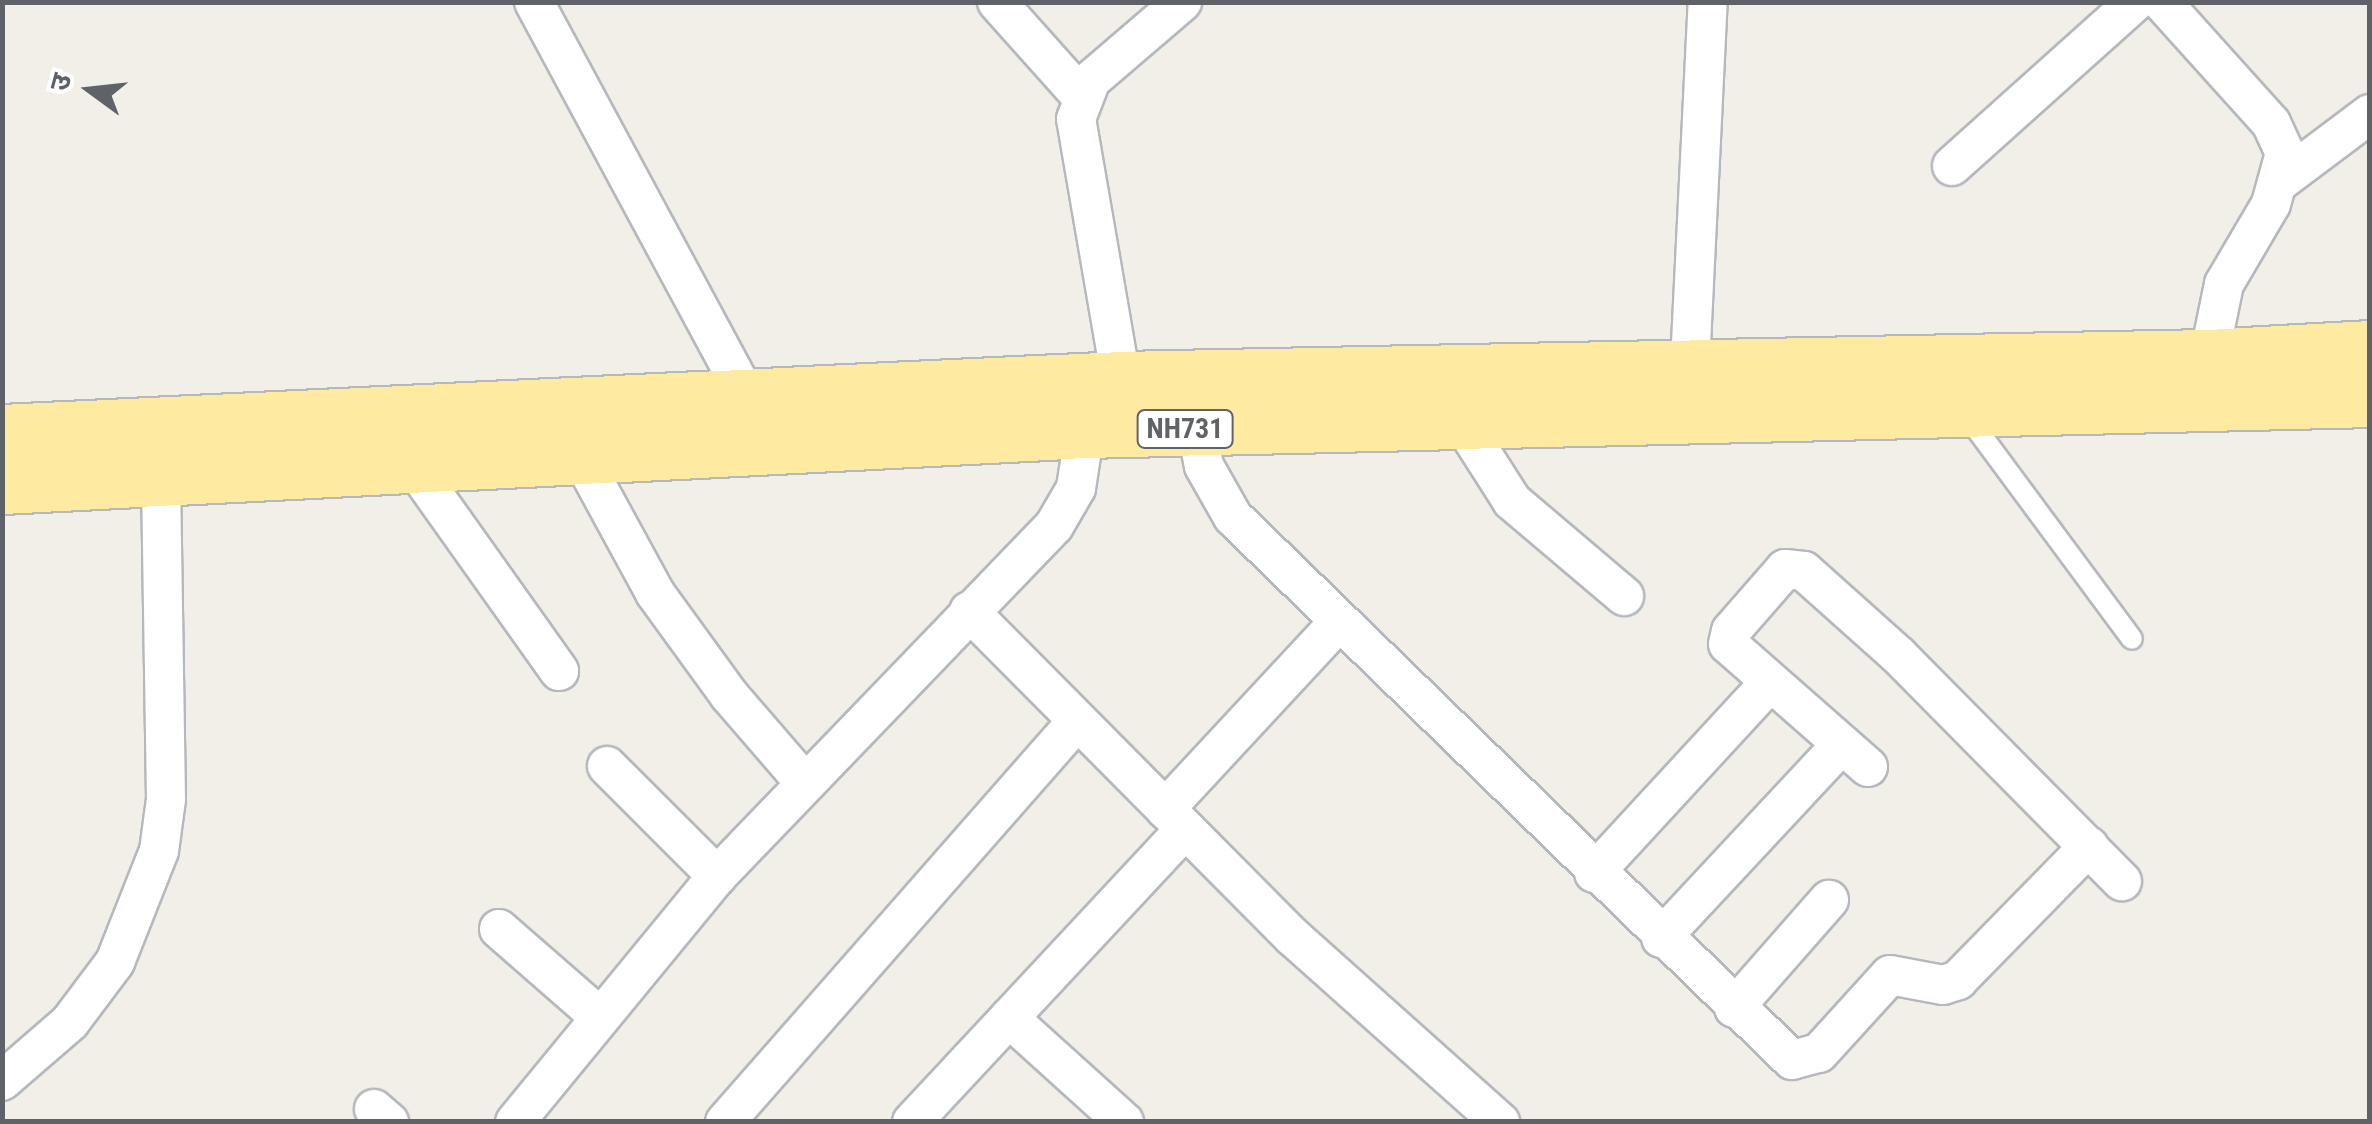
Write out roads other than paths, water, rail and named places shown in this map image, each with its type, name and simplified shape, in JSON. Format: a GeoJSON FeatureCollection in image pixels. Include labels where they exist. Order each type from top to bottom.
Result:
{"type":"FeatureCollection","features":[{"type":"Feature","properties":{"kind":"highway","name":"NH731"},"geometry":{"type":"LineString","coordinates":[[2,486],[1085,430],[1191,404],[1690,364],[2209,357],[2370,348]]}},
{"type":"Feature","properties":{"kind":"highway","name":"NH731"},"geometry":{"type":"LineString","coordinates":[[2,432],[1120,379],[1191,404],[1463,424],[2370,399]]}},
{"type":"Feature","properties":{"kind":"street"},"geometry":{"type":"LineString","coordinates":[[534,2],[747,397]]}},
{"type":"Feature","properties":{"kind":"street"},"geometry":{"type":"LineString","coordinates":[[997,2],[1082,98]]}},
{"type":"Feature","properties":{"kind":"street"},"geometry":{"type":"LineString","coordinates":[[1120,379],[1076,140],[1082,98],[1106,64],[1182,2]]}},
{"type":"Feature","properties":{"kind":"street"},"geometry":{"type":"LineString","coordinates":[[1690,364],[1708,2]]}},
{"type":"Feature","properties":{"kind":"street"},"geometry":{"type":"LineString","coordinates":[[1952,166],[2135,2]]}},
{"type":"Feature","properties":{"kind":"street"},"geometry":{"type":"LineString","coordinates":[[2162,2],[2271,123],[2285,153],[2282,180],[2224,284],[2209,357]]}},
{"type":"Feature","properties":{"kind":"street"},"geometry":{"type":"LineString","coordinates":[[2282,180],[2370,114]]}},
{"type":"Feature","properties":{"kind":"street"},"geometry":{"type":"LineString","coordinates":[[1191,404],[1219,498],[1336,624],[1784,1056],[1809,1060],[1890,975],[1943,985],[1958,980],[2088,846]]}},
{"type":"Feature","properties":{"kind":"street"},"geometry":{"type":"LineString","coordinates":[[1463,424],[1512,501],[1624,596]]}},
{"type":"Feature","properties":{"kind":"street"},"geometry":{"type":"LineString","coordinates":[[514,1122],[717,876],[1068,504],[1082,468],[1085,430]]}},
{"type":"Feature","properties":{"kind":"street"},"geometry":{"type":"LineString","coordinates":[[581,457],[655,593],[728,695],[805,783]]}},
{"type":"Feature","properties":{"kind":"street"},"geometry":{"type":"LineString","coordinates":[[412,464],[559,670]]}},
{"type":"Feature","properties":{"kind":"street"},"geometry":{"type":"LineString","coordinates":[[2,1081],[70,1022],[114,962],[159,851],[166,799],[161,478]]}},
{"type":"Feature","properties":{"kind":"street"},"geometry":{"type":"LineString","coordinates":[[1661,938],[1855,756],[1732,650],[1728,638],[1780,574],[1796,568],[1899,656],[2122,880]]}},
{"type":"Feature","properties":{"kind":"street"},"geometry":{"type":"LineString","coordinates":[[969,611],[1292,937],[1500,1122]]}},
{"type":"Feature","properties":{"kind":"street"},"geometry":{"type":"LineString","coordinates":[[912,1122],[1009,1018],[1336,624]]}},
{"type":"Feature","properties":{"kind":"street"},"geometry":{"type":"LineString","coordinates":[[1594,873],[1770,682]]}},
{"type":"Feature","properties":{"kind":"street"},"geometry":{"type":"LineString","coordinates":[[725,1122],[1077,722]]}},
{"type":"Feature","properties":{"kind":"street"},"geometry":{"type":"LineString","coordinates":[[606,766],[717,876]]}},
{"type":"Feature","properties":{"kind":"street"},"geometry":{"type":"LineString","coordinates":[[1734,1008],[1830,900]]}},
{"type":"Feature","properties":{"kind":"street"},"geometry":{"type":"LineString","coordinates":[[499,929],[600,1017]]}},
{"type":"Feature","properties":{"kind":"street"},"geometry":{"type":"LineString","coordinates":[[1009,1018],[1124,1122]]}},
{"type":"Feature","properties":{"kind":"lane"},"geometry":{"type":"LineString","coordinates":[[1961,408],[2132,639]]}}]}
